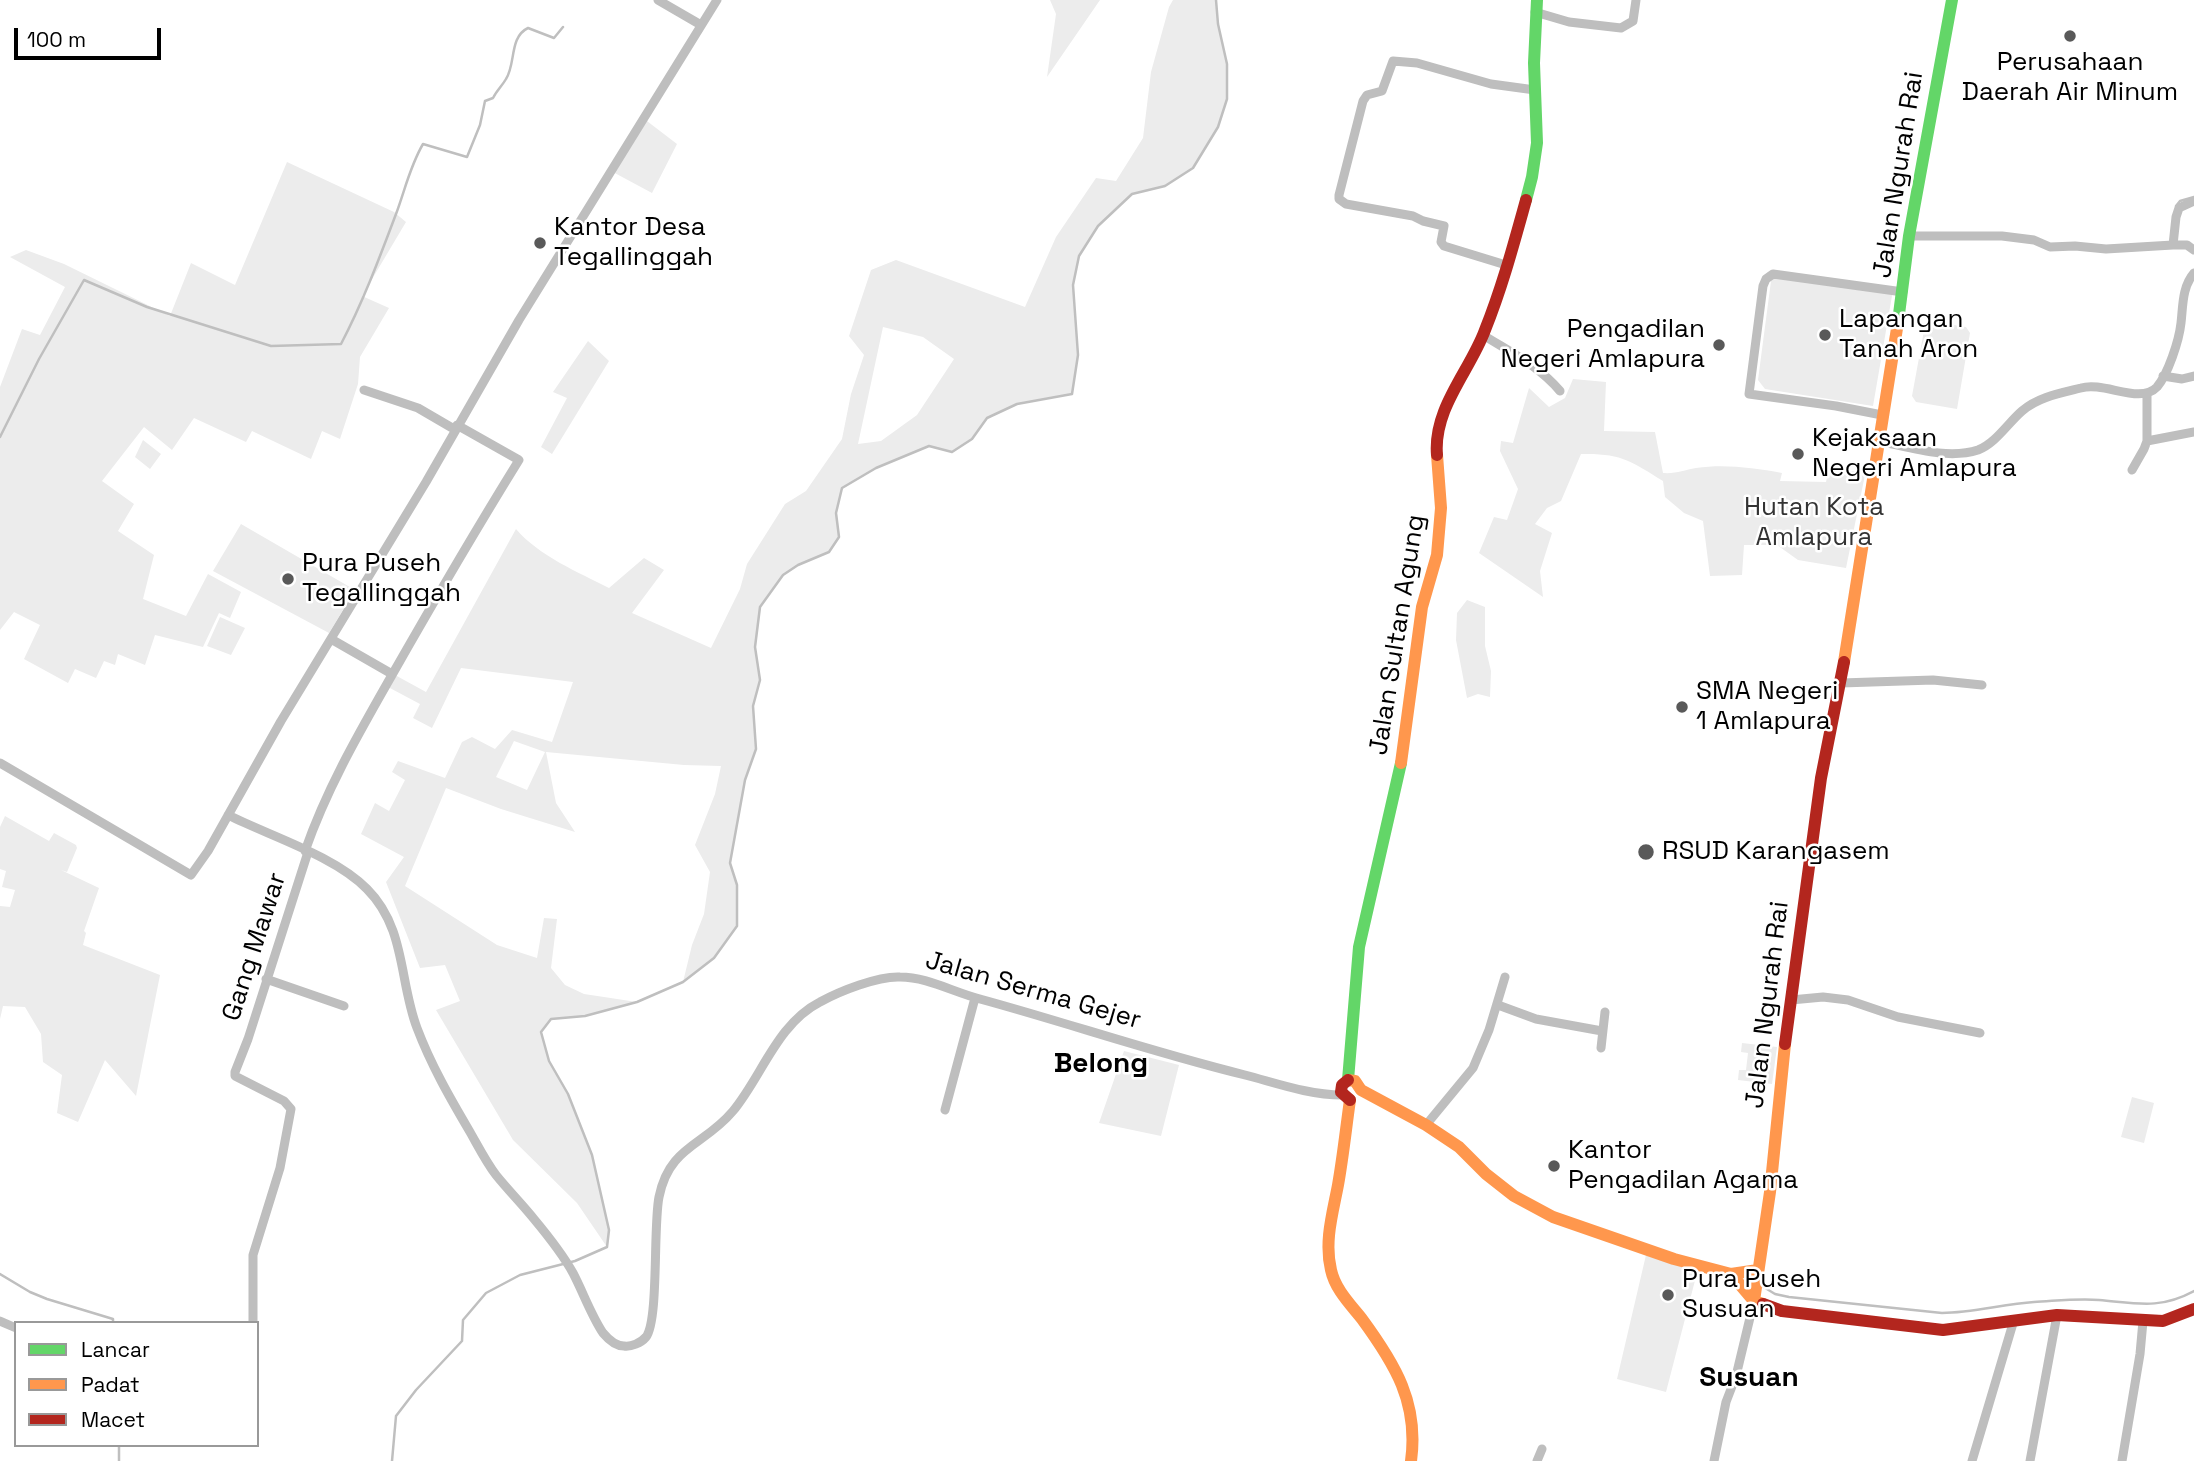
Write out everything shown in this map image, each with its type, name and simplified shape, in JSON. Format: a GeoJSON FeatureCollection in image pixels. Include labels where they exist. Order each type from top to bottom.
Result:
{"type":"FeatureCollection","features":[{"type":"Feature","properties":{"kind":"street"},"geometry":{"type":"LineString","coordinates":[[658,0],[701,24]]}},
{"type":"Feature","properties":{"kind":"street"},"geometry":{"type":"LineString","coordinates":[[0,763],[191,875],[281,720],[426,482],[456,427],[717,0]]}},
{"type":"Feature","properties":{"kind":"street"},"geometry":{"type":"LineString","coordinates":[[1536,6],[1569,22],[1621,28],[1633,21],[1636,0]]}},
{"type":"Feature","properties":{"kind":"street","name":"Jalan Ngurah Rai"},"geometry":{"type":"LineString","coordinates":[[1754,1301],[1770,1192],[1775,1126],[1791,1000],[1822,778],[1841,683],[1903,292],[1909,236],[1952,0]]}},
{"type":"Feature","properties":{"kind":"street","name":"Jalan Sultan Agung"},"geometry":{"type":"LineString","coordinates":[[1411,1461],[1415,1437],[1414,1420],[1406,1393],[1378,1341],[1339,1289],[1331,1269],[1332,1217],[1359,947],[1402,759],[1422,607],[1437,555],[1441,508],[1436,443],[1443,413],[1483,335],[1535,162],[1536,6]]}},
{"type":"Feature","properties":{"kind":"street"},"geometry":{"type":"LineString","coordinates":[[1506,265],[1442,244],[1445,228],[1443,226],[1413,216],[1346,204],[1339,199],[1339,195],[1363,101],[1367,95],[1382,91],[1393,61],[1417,63],[1491,84],[1535,90]]}},
{"type":"Feature","properties":{"kind":"street"},"geometry":{"type":"LineString","coordinates":[[2173,245],[2179,208],[2194,201]]}},
{"type":"Feature","properties":{"kind":"street"},"geometry":{"type":"LineString","coordinates":[[1909,236],[2002,236],[2034,240],[2050,247],[2106,249],[2187,245],[2194,250]]}},
{"type":"Feature","properties":{"kind":"street"},"geometry":{"type":"LineString","coordinates":[[1878,441],[1954,454],[1978,450],[1986,446],[2023,410],[2050,396],[2089,386],[2147,395],[2160,384],[2176,346],[2186,285],[2194,273]]}},
{"type":"Feature","properties":{"kind":"street"},"geometry":{"type":"LineString","coordinates":[[1882,415],[1749,394],[1763,286],[1766,279],[1773,274],[1903,292]]}},
{"type":"Feature","properties":{"kind":"street"},"geometry":{"type":"LineString","coordinates":[[1483,335],[1529,362],[1560,391]]}},
{"type":"Feature","properties":{"kind":"street"},"geometry":{"type":"LineString","coordinates":[[2163,376],[2182,379],[2194,376]]}},
{"type":"Feature","properties":{"kind":"street"},"geometry":{"type":"LineString","coordinates":[[364,390],[418,408],[456,427]]}},
{"type":"Feature","properties":{"kind":"street"},"geometry":{"type":"LineString","coordinates":[[2132,470],[2147,441],[2147,395]]}},
{"type":"Feature","properties":{"kind":"street","name":"Gang Mawar"},"geometry":{"type":"LineString","coordinates":[[253,1321],[253,1255],[279,1168],[291,1109],[284,1101],[235,1076],[234,1072],[243,1055],[306,852],[333,782],[410,640],[519,460],[456,427]]}},
{"type":"Feature","properties":{"kind":"street"},"geometry":{"type":"LineString","coordinates":[[2147,441],[2194,432]]}},
{"type":"Feature","properties":{"kind":"street"},"geometry":{"type":"LineString","coordinates":[[331,639],[393,674]]}},
{"type":"Feature","properties":{"kind":"street"},"geometry":{"type":"LineString","coordinates":[[1841,683],[1933,680],[1982,685]]}},
{"type":"Feature","properties":{"kind":"street","name":"Jalan Serma Gejer"},"geometry":{"type":"LineString","coordinates":[[228,815],[353,877],[369,890],[379,903],[399,942],[415,1023],[434,1070],[497,1176],[560,1251],[604,1333],[610,1340],[623,1346],[642,1340],[649,1331],[653,1318],[656,1211],[666,1172],[681,1153],[721,1125],[735,1109],[766,1059],[795,1021],[819,1002],[885,978],[924,981],[1209,1066],[1318,1093],[1345,1091]]}},
{"type":"Feature","properties":{"kind":"street"},"geometry":{"type":"LineString","coordinates":[[1426,1125],[1473,1068],[1505,977]]}},
{"type":"Feature","properties":{"kind":"street"},"geometry":{"type":"LineString","coordinates":[[266,979],[344,1006]]}},
{"type":"Feature","properties":{"kind":"street"},"geometry":{"type":"LineString","coordinates":[[1791,1000],[1823,997],[1848,1000],[1898,1017],[1980,1033]]}},
{"type":"Feature","properties":{"kind":"street"},"geometry":{"type":"LineString","coordinates":[[945,1110],[975,998]]}},
{"type":"Feature","properties":{"kind":"street"},"geometry":{"type":"LineString","coordinates":[[1497,1005],[1536,1019],[1602,1031]]}},
{"type":"Feature","properties":{"kind":"street"},"geometry":{"type":"LineString","coordinates":[[1601,1048],[1605,1012]]}},
{"type":"Feature","properties":{"kind":"street"},"geometry":{"type":"LineString","coordinates":[[1345,1091],[1357,1097],[1361,1090],[1426,1125],[1459,1147],[1498,1184],[1538,1210],[1569,1224],[1731,1275],[1758,1270]]}},
{"type":"Feature","properties":{"kind":"street"},"geometry":{"type":"LineString","coordinates":[[1731,1275],[1754,1301],[1782,1311],[1922,1329],[1957,1329],[2057,1315],[2143,1321],[2169,1320],[2194,1309]]}},
{"type":"Feature","properties":{"kind":"street"},"geometry":{"type":"LineString","coordinates":[[1714,1461],[1726,1402],[1736,1376],[1754,1301]]}},
{"type":"Feature","properties":{"kind":"street"},"geometry":{"type":"LineString","coordinates":[[2030,1461],[2057,1315]]}},
{"type":"Feature","properties":{"kind":"street"},"geometry":{"type":"LineString","coordinates":[[1972,1461],[2014,1320]]}},
{"type":"Feature","properties":{"kind":"street"},"geometry":{"type":"LineString","coordinates":[[2122,1461],[2139,1365],[2143,1321]]}},
{"type":"Feature","properties":{"kind":"street"},"geometry":{"type":"LineString","coordinates":[[1537,1461],[1542,1448]]}},
{"type":"Feature","properties":{"kind":"green space"},"geometry":{"type":"Polygon","coordinates":[[[1050,0],[1100,0],[1047,77],[1056,14],[1050,0]]]}},
{"type":"Feature","properties":{"kind":"green space"},"geometry":{"type":"Polygon","coordinates":[[[1173,0],[1216,0],[1227,64],[1227,99],[1218,127],[1193,168],[1165,186],[1132,194],[1098,226],[1079,256],[1073,285],[1078,355],[1072,394],[1017,404],[987,418],[972,439],[952,452],[929,446],[876,468],[842,488],[836,513],[839,537],[829,552],[798,565],[783,575],[760,607],[755,647],[760,680],[753,706],[756,749],[745,780],[730,863],[737,885],[737,926],[714,958],[683,982],[692,945],[704,914],[710,872],[695,845],[715,794],[721,766],[546,752],[556,803],[575,832],[501,809],[446,788],[405,886],[497,945],[537,958],[544,918],[557,919],[551,968],[565,985],[584,994],[637,1002],[585,1016],[551,1019],[541,1032],[549,1061],[568,1094],[592,1155],[609,1230],[607,1247],[577,1203],[513,1140],[436,1010],[460,1001],[445,965],[420,968],[386,882],[404,857],[361,834],[375,803],[389,811],[405,780],[392,772],[398,761],[445,778],[462,742],[472,737],[495,749],[512,730],[552,742],[573,682],[461,668],[432,728],[413,718],[420,704],[388,687],[395,675],[426,692],[516,529],[547,555],[609,588],[644,558],[664,570],[632,613],[711,648],[740,589],[747,564],[785,504],[806,491],[842,439],[851,394],[864,355],[849,336],[871,270],[896,260],[1025,307],[1056,237],[1096,178],[1116,181],[1143,138],[1151,72],[1173,0]],[[883,327],[858,444],[881,441],[917,415],[954,359],[923,337],[883,327]],[[514,741],[496,777],[527,790],[545,752],[514,741]]]}},
{"type":"Feature","properties":{"kind":"green space"},"geometry":{"type":"Polygon","coordinates":[[[643,118],[677,144],[652,193],[611,171],[643,118]]]}},
{"type":"Feature","properties":{"kind":"green space"},"geometry":{"type":"Polygon","coordinates":[[[287,162],[394,212],[406,222],[362,296],[389,308],[360,357],[358,384],[340,439],[322,431],[311,459],[252,431],[246,442],[194,418],[172,450],[144,427],[102,481],[134,504],[118,531],[154,555],[143,599],[186,616],[208,574],[241,592],[230,618],[219,613],[203,647],[155,635],[145,665],[118,654],[115,665],[104,661],[96,678],[75,669],[68,683],[24,659],[40,625],[14,612],[0,630],[0,387],[22,329],[40,335],[65,287],[10,257],[26,250],[64,264],[170,316],[191,263],[235,285],[287,162]]]}},
{"type":"Feature","properties":{"kind":"green space","name":"Lapangan Tanah Aron"},"geometry":{"type":"Polygon","coordinates":[[[1774,276],[1893,290],[1873,406],[1765,389],[1758,380],[1771,281],[1774,276]]]}},
{"type":"Feature","properties":{"kind":"green space"},"geometry":{"type":"Polygon","coordinates":[[[1929,321],[1966,327],[1970,333],[1957,409],[1916,402],[1912,396],[1925,325],[1929,321]]]}},
{"type":"Feature","properties":{"kind":"green space"},"geometry":{"type":"Polygon","coordinates":[[[588,341],[609,361],[552,454],[541,447],[567,398],[553,392],[588,341]]]}},
{"type":"Feature","properties":{"kind":"green space","name":"Hutan Kota Amlapura"},"geometry":{"type":"Polygon","coordinates":[[[1573,379],[1606,382],[1604,431],[1655,432],[1663,473],[1707,467],[1750,468],[1782,473],[1780,481],[1826,482],[1828,473],[1866,470],[1846,568],[1798,560],[1777,545],[1744,545],[1742,575],[1710,576],[1703,521],[1684,513],[1665,497],[1663,481],[1652,474],[1634,463],[1595,454],[1581,454],[1561,501],[1547,508],[1535,524],[1552,533],[1540,571],[1543,597],[1479,553],[1494,517],[1507,520],[1518,489],[1500,451],[1501,441],[1513,443],[1529,388],[1549,407],[1565,398],[1573,379]]]}},
{"type":"Feature","properties":{"kind":"green space"},"geometry":{"type":"Polygon","coordinates":[[[143,440],[161,454],[150,469],[135,457],[143,440]]]}},
{"type":"Feature","properties":{"kind":"green space"},"geometry":{"type":"Polygon","coordinates":[[[241,524],[355,590],[329,633],[213,571],[241,524]]]}},
{"type":"Feature","properties":{"kind":"green space"},"geometry":{"type":"Polygon","coordinates":[[[1467,600],[1485,607],[1485,646],[1491,671],[1490,697],[1478,694],[1467,698],[1456,640],[1457,613],[1467,600]]]}},
{"type":"Feature","properties":{"kind":"green space"},"geometry":{"type":"Polygon","coordinates":[[[220,617],[245,628],[231,655],[207,646],[220,617]]]}},
{"type":"Feature","properties":{"kind":"green space"},"geometry":{"type":"Polygon","coordinates":[[[5,816],[49,841],[54,833],[76,845],[67,872],[61,870],[99,888],[84,931],[86,933],[83,945],[160,975],[136,1096],[105,1060],[78,1122],[57,1113],[62,1075],[43,1062],[41,1034],[25,1007],[3,1006],[0,1019],[0,906],[10,907],[15,890],[2,887],[6,871],[0,869],[0,827],[5,816]]]}},
{"type":"Feature","properties":{"kind":"green space"},"geometry":{"type":"Polygon","coordinates":[[[1742,1043],[1777,1047],[1772,1084],[1738,1080],[1739,1070],[1746,1070],[1748,1053],[1741,1052],[1742,1043]]]}},
{"type":"Feature","properties":{"kind":"green space"},"geometry":{"type":"Polygon","coordinates":[[[1124,1051],[1179,1065],[1161,1136],[1099,1123],[1124,1051]]]}},
{"type":"Feature","properties":{"kind":"green space"},"geometry":{"type":"Polygon","coordinates":[[[2132,1097],[2154,1103],[2144,1143],[2121,1137],[2132,1097]]]}},
{"type":"Feature","properties":{"kind":"green space"},"geometry":{"type":"Polygon","coordinates":[[[1646,1255],[1698,1269],[1666,1392],[1617,1379],[1646,1255]]]}},
{"type":"Feature","properties":{"kind":"waterway"},"geometry":{"type":"LineString","coordinates":[[392,1461],[396,1416],[416,1390],[462,1341],[463,1320],[486,1293],[520,1275],[575,1261],[607,1247],[609,1230],[592,1155],[568,1094],[549,1061],[541,1032],[551,1019],[585,1016],[637,1002],[683,982],[714,958],[737,926],[737,885],[730,863],[745,780],[756,749],[753,706],[760,680],[755,647],[760,607],[783,575],[798,565],[829,552],[839,537],[836,513],[842,488],[876,468],[929,446],[952,452],[972,439],[987,418],[1017,404],[1072,394],[1078,355],[1073,285],[1079,256],[1098,226],[1132,194],[1165,186],[1193,168],[1218,127],[1227,99],[1227,64],[1216,0]]}},
{"type":"Feature","properties":{"kind":"waterway"},"geometry":{"type":"LineString","coordinates":[[0,437],[39,359],[84,280],[147,307],[271,346],[341,344],[370,280],[411,169],[423,144],[467,157],[480,125],[485,101],[493,98],[506,79],[515,44],[522,32],[528,28],[554,38],[563,27]]}},
{"type":"Feature","properties":{"kind":"waterway"},"geometry":{"type":"LineString","coordinates":[[2176,206],[2180,201],[2194,197]]}},
{"type":"Feature","properties":{"kind":"waterway"},"geometry":{"type":"LineString","coordinates":[[0,1274],[30,1292],[113,1321]]}},
{"type":"Feature","properties":{"kind":"waterway"},"geometry":{"type":"LineString","coordinates":[[1762,1286],[1775,1294],[1789,1297],[1942,1313],[2075,1299],[2158,1303],[2194,1291]]}},
{"type":"Feature","properties":{"kind":"waterway"},"geometry":{"type":"LineString","coordinates":[[119,1447],[119,1461]]}},
{"type":"Feature","properties":{"kind":"traffic: fast"},"geometry":{"type":"LineString","coordinates":[[1526,200],[1537,143],[1534,63],[1537,0]]}},
{"type":"Feature","properties":{"kind":"traffic: fast"},"geometry":{"type":"LineString","coordinates":[[1898,322],[1909,236],[1952,0]]}},
{"type":"Feature","properties":{"kind":"traffic: fast"},"geometry":{"type":"LineString","coordinates":[[1348,1080],[1359,947],[1401,763]]}},
{"type":"Feature","properties":{"kind":"traffic: slow"},"geometry":{"type":"LineString","coordinates":[[1844,662],[1898,322]]}},
{"type":"Feature","properties":{"kind":"traffic: slow"},"geometry":{"type":"LineString","coordinates":[[1401,763],[1422,607],[1437,555],[1441,508],[1437,455]]}},
{"type":"Feature","properties":{"kind":"traffic: slow"},"geometry":{"type":"LineString","coordinates":[[1763,1304],[1754,1301],[1770,1192],[1785,1044]]}},
{"type":"Feature","properties":{"kind":"traffic: slow"},"geometry":{"type":"LineString","coordinates":[[1348,1080],[1355,1081],[1361,1090],[1426,1125],[1459,1147],[1486,1174],[1514,1196],[1553,1217],[1674,1259],[1731,1274],[1758,1270]]}},
{"type":"Feature","properties":{"kind":"traffic: slow"},"geometry":{"type":"LineString","coordinates":[[1350,1100],[1330,1227],[1329,1259],[1339,1290],[1385,1352],[1402,1385],[1411,1421],[1411,1461]]}},
{"type":"Feature","properties":{"kind":"traffic: slow"},"geometry":{"type":"LineString","coordinates":[[1731,1274],[1754,1301]]}},
{"type":"Feature","properties":{"kind":"traffic: jam"},"geometry":{"type":"LineString","coordinates":[[1437,455],[1437,438],[1446,406],[1491,314],[1526,200]]}},
{"type":"Feature","properties":{"kind":"traffic: jam"},"geometry":{"type":"LineString","coordinates":[[1785,1044],[1821,778],[1844,662]]}},
{"type":"Feature","properties":{"kind":"traffic: jam"},"geometry":{"type":"LineString","coordinates":[[1348,1080],[1342,1085],[1341,1092],[1350,1100]]}},
{"type":"Feature","properties":{"kind":"traffic: jam"},"geometry":{"type":"LineString","coordinates":[[1763,1304],[1782,1311],[1943,1330],[2057,1315],[2163,1321],[2194,1309]]}},
{"type":"Feature","properties":{"kind":"place","name":"Perusahaan Daerah Air Minum"},"geometry":{"type":"Point","coordinates":[2070,36]}},
{"type":"Feature","properties":{"kind":"place","name":"Kantor Desa Tegallinggah"},"geometry":{"type":"Point","coordinates":[540,243]}},
{"type":"Feature","properties":{"kind":"place","name":"Lapangan Tanah Aron"},"geometry":{"type":"Point","coordinates":[1825,335]}},
{"type":"Feature","properties":{"kind":"place","name":"Pengadilan Negeri Amlapura"},"geometry":{"type":"Point","coordinates":[1719,345]}},
{"type":"Feature","properties":{"kind":"place","name":"Kejaksaan Negeri Amlapura"},"geometry":{"type":"Point","coordinates":[1798,454]}},
{"type":"Feature","properties":{"kind":"place","name":"Pura Puseh Tegallinggah"},"geometry":{"type":"Point","coordinates":[288,579]}},
{"type":"Feature","properties":{"kind":"place","name":"SMA Negeri 1 Amlapura"},"geometry":{"type":"Point","coordinates":[1682,707]}},
{"type":"Feature","properties":{"kind":"place","name":"RSUD Karangasem"},"geometry":{"type":"Point","coordinates":[1646,852]}},
{"type":"Feature","properties":{"kind":"place","name":"Kantor Pengadilan Agama"},"geometry":{"type":"Point","coordinates":[1554,1166]}},
{"type":"Feature","properties":{"kind":"place","name":"Pura Puseh Susuan"},"geometry":{"type":"Point","coordinates":[1668,1295]}},
{"type":"Feature","properties":{"kind":"district","name":"Belong"},"geometry":{"type":"Point","coordinates":[1101,1064]}},
{"type":"Feature","properties":{"kind":"district","name":"Susuan"},"geometry":{"type":"Point","coordinates":[1749,1378]}}]}
